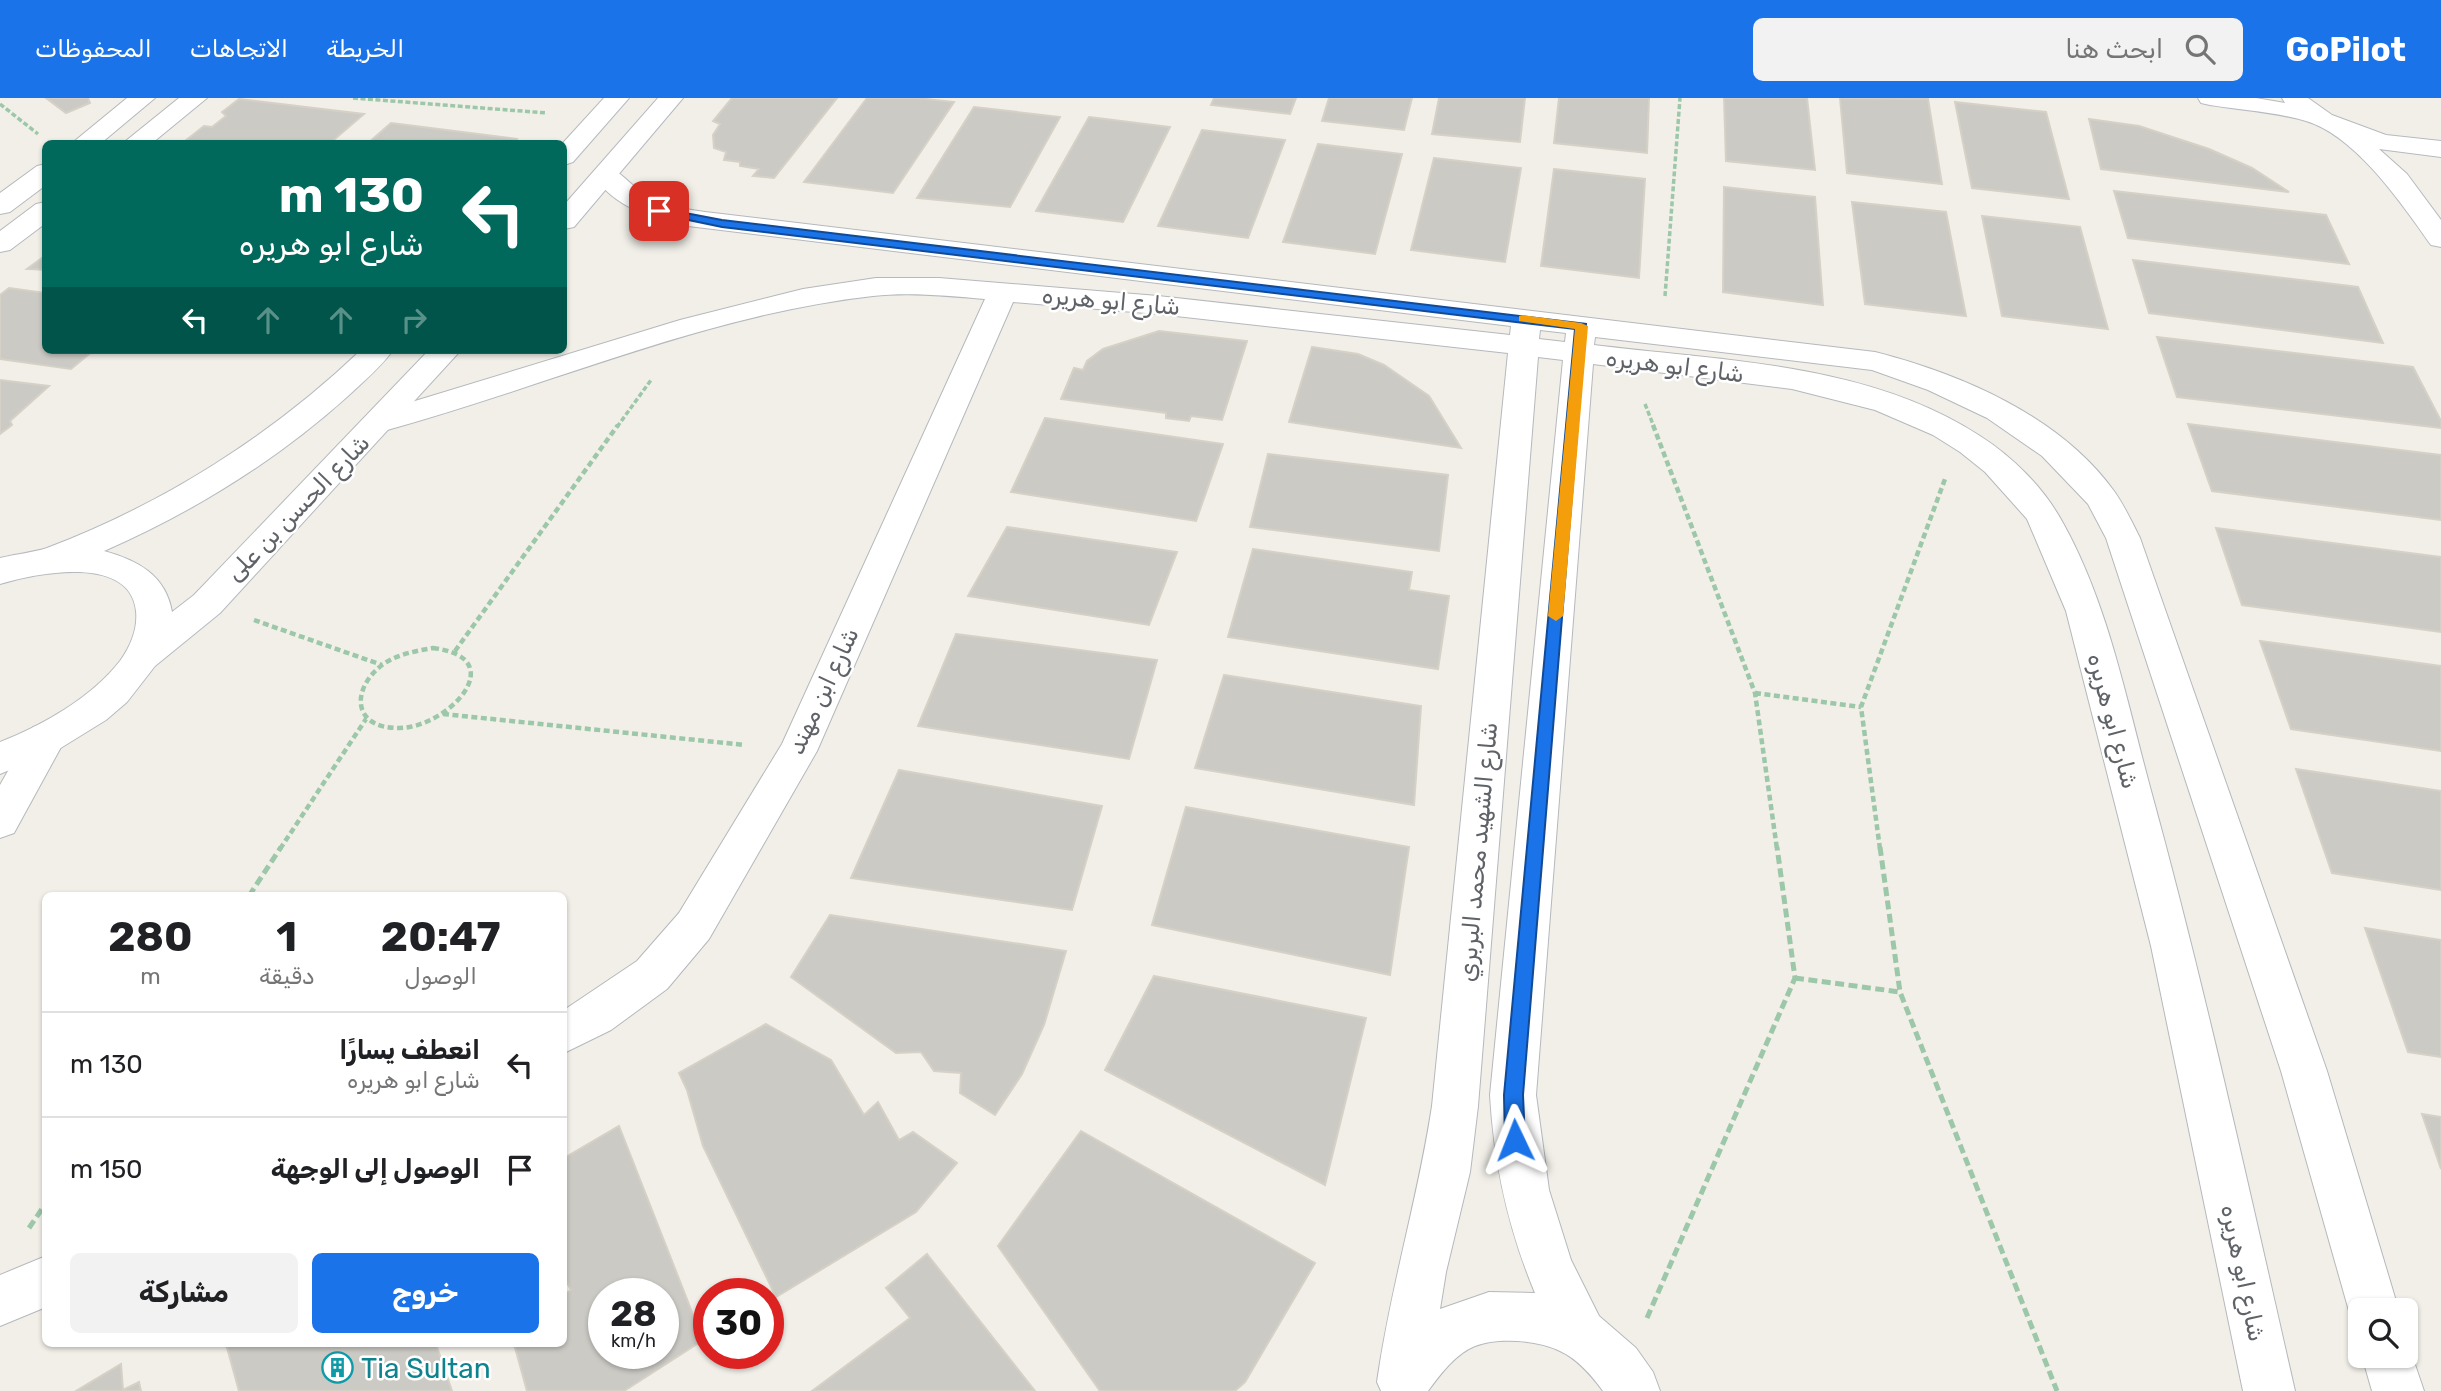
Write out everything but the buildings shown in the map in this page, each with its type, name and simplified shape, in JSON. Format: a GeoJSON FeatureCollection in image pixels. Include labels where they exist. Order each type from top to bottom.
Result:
{"type":"FeatureCollection","features":[{"type":"Feature","properties":{"kind":"street"},"geometry":{"type":"LineString","coordinates":[[88,140],[143,98]]}},
{"type":"Feature","properties":{"kind":"street"},"geometry":{"type":"LineString","coordinates":[[139,140],[195,98]]}},
{"type":"Feature","properties":{"kind":"street"},"geometry":{"type":"LineString","coordinates":[[567,218],[671,98]]}},
{"type":"Feature","properties":{"kind":"street"},"geometry":{"type":"LineString","coordinates":[[2210,98],[2315,115]]}},
{"type":"Feature","properties":{"kind":"street"},"geometry":{"type":"LineString","coordinates":[[2294,98],[2315,115],[2339,127],[2403,146],[2441,149]]}},
{"type":"Feature","properties":{"kind":"street"},"geometry":{"type":"LineString","coordinates":[[567,154],[610,108]]}},
{"type":"Feature","properties":{"kind":"street"},"geometry":{"type":"LineString","coordinates":[[2339,127],[2398,180],[2441,239]]}},
{"type":"Feature","properties":{"kind":"street"},"geometry":{"type":"LineString","coordinates":[[0,206],[42,175]]}},
{"type":"Feature","properties":{"kind":"street","name":"شارع ابو هريره"},"geometry":{"type":"LineString","coordinates":[[606,175],[622,193],[644,206],[675,216],[722,223],[1526,334],[1580,340],[1662,335],[1875,361],[1929,377],[1980,400],[2028,428],[2068,461],[2102,498],[2123,538],[2304,1071],[2370,1298]]}},
{"type":"Feature","properties":{"kind":"street"},"geometry":{"type":"LineString","coordinates":[[2,241],[42,213]]}},
{"type":"Feature","properties":{"kind":"street","name":"شارع ابو هريره"},"geometry":{"type":"LineString","coordinates":[[380,422],[690,326],[803,298],[876,287],[939,287],[1335,323],[1526,334]]}},
{"type":"Feature","properties":{"kind":"street","name":"شارع ابن مهند"},"geometry":{"type":"LineString","coordinates":[[567,1030],[595,1016],[652,975],[694,926],[798,751],[1003,292]]}},
{"type":"Feature","properties":{"kind":"street","name":"شارع الشهيد محمد البربري"},"geometry":{"type":"LineString","coordinates":[[1402,1386],[1421,1272],[1446,1172],[1455,1106],[1526,334]]}},
{"type":"Feature","properties":{"kind":"street"},"geometry":{"type":"LineString","coordinates":[[1580,340],[1513,1095],[1515,1140],[1522,1186],[1535,1235],[1555,1284],[1581,1334],[1629,1381]]}},
{"type":"Feature","properties":{"kind":"street","name":"شارع ابو هريره"},"geometry":{"type":"LineString","coordinates":[[1580,340],[1628,361],[1792,380],[1850,390],[1901,408],[1961,435],[2002,468],[2040,511],[2064,559],[2084,611],[2172,946],[2269,1391]]}},
{"type":"Feature","properties":{"kind":"street"},"geometry":{"type":"LineString","coordinates":[[50,561],[149,516],[215,478],[264,446],[315,407],[374,354]]}},
{"type":"Feature","properties":{"kind":"street","name":"شارع الحسن بن على"},"geometry":{"type":"LineString","coordinates":[[141,657],[207,604],[442,354]]}},
{"type":"Feature","properties":{"kind":"street"},"geometry":{"type":"LineString","coordinates":[[0,571],[50,561],[88,560],[119,568],[141,582],[153,602],[154,628],[141,657],[119,686],[87,713],[47,738],[0,758]]}},
{"type":"Feature","properties":{"kind":"street"},"geometry":{"type":"LineString","coordinates":[[0,821],[47,738]]}},
{"type":"Feature","properties":{"kind":"street"},"geometry":{"type":"LineString","coordinates":[[0,1301],[42,1283]]}},
{"type":"Feature","properties":{"kind":"street"},"geometry":{"type":"LineString","coordinates":[[1402,1386],[1428,1348],[1461,1325],[1500,1316],[1541,1319],[1581,1334]]}},
{"type":"Feature","properties":{"kind":"street"},"geometry":{"type":"LineString","coordinates":[[2391,1368],[2398,1391]]}},
{"type":"Feature","properties":{"kind":"path"},"geometry":{"type":"LineString","coordinates":[[353,98],[610,108]]}},
{"type":"Feature","properties":{"kind":"path"},"geometry":{"type":"LineString","coordinates":[[1662,335],[1679,98]]}},
{"type":"Feature","properties":{"kind":"path"},"geometry":{"type":"LineString","coordinates":[[0,104],[40,136]]}},
{"type":"Feature","properties":{"kind":"path"},"geometry":{"type":"LineString","coordinates":[[455,651],[690,326]]}},
{"type":"Feature","properties":{"kind":"path"},"geometry":{"type":"LineString","coordinates":[[1628,361],[1755,693],[1795,978],[1629,1381]]}},
{"type":"Feature","properties":{"kind":"path"},"geometry":{"type":"LineString","coordinates":[[1961,435],[1861,707],[1900,992],[2057,1391]]}},
{"type":"Feature","properties":{"kind":"path"},"geometry":{"type":"LineString","coordinates":[[207,604],[382,665]]}},
{"type":"Feature","properties":{"kind":"path"},"geometry":{"type":"LineString","coordinates":[[433,648],[455,651],[467,660],[472,672],[469,687],[459,701],[443,714],[422,725],[400,729],[380,727],[366,719],[359,708],[360,693],[368,678],[382,665],[407,652],[433,648]]}},
{"type":"Feature","properties":{"kind":"path"},"geometry":{"type":"LineString","coordinates":[[1755,693],[1861,707]]}},
{"type":"Feature","properties":{"kind":"path"},"geometry":{"type":"LineString","coordinates":[[443,714],[798,751]]}},
{"type":"Feature","properties":{"kind":"path"},"geometry":{"type":"LineString","coordinates":[[252,892],[366,719]]}},
{"type":"Feature","properties":{"kind":"path"},"geometry":{"type":"LineString","coordinates":[[1795,978],[1900,992]]}},
{"type":"Feature","properties":{"kind":"slow traffic"},"geometry":{"type":"LineString","coordinates":[[1523,319],[1581,326],[1556,616]]}},
{"type":"Feature","properties":{"kind":"place","name":"Tia Sultan"},"geometry":{"type":"Point","coordinates":[338,1368]}},
{"type":"Feature","properties":{"kind":"route"},"geometry":{"type":"LineString","coordinates":[[659,211],[722,223],[1581,326],[1513,1095],[1515,1140]]}}]}
